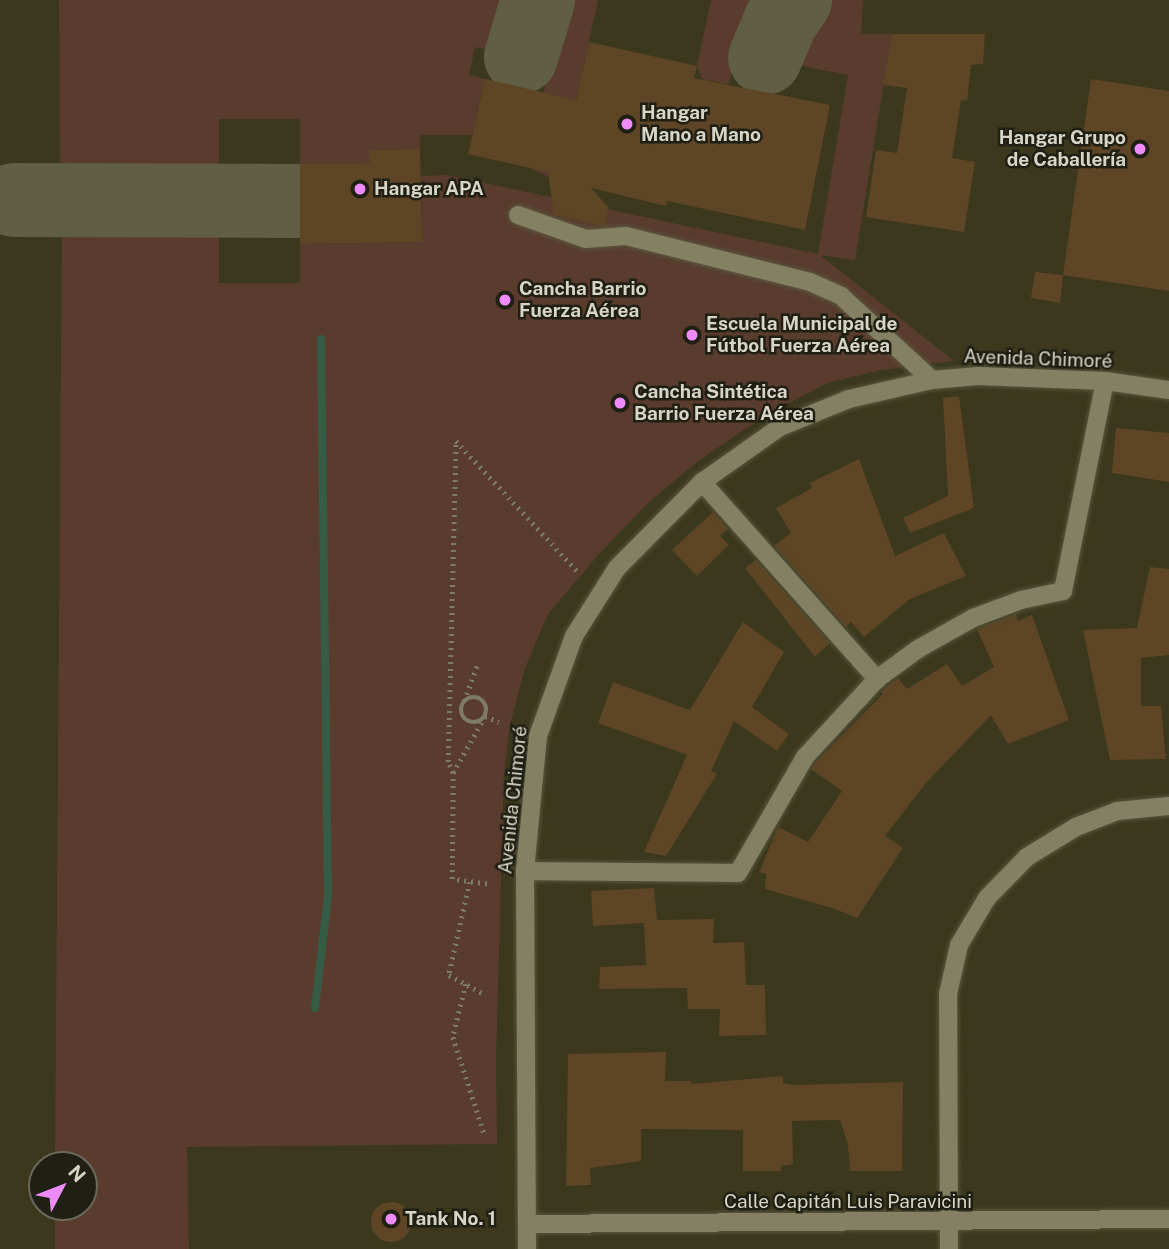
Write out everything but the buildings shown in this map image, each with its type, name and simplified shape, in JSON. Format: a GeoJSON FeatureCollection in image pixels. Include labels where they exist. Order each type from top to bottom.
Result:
{"type":"FeatureCollection","features":[{"type":"Feature","properties":{"kind":"street"},"geometry":{"type":"LineString","coordinates":[[519,215],[586,239],[626,236],[810,282],[841,296],[932,380]]}},
{"type":"Feature","properties":{"kind":"street","name":"Avenida Chimoré"},"geometry":{"type":"LineString","coordinates":[[527,1249],[525,871],[538,736],[574,636],[617,568],[702,482],[780,427],[849,399],[932,380],[978,376],[1105,381],[1169,390]]}},
{"type":"Feature","properties":{"kind":"street"},"geometry":{"type":"LineString","coordinates":[[525,871],[738,873],[806,757],[877,679],[918,649],[973,618],[1021,600],[1063,591],[1105,381]]}},
{"type":"Feature","properties":{"kind":"street"},"geometry":{"type":"LineString","coordinates":[[702,482],[877,679]]}},
{"type":"Feature","properties":{"kind":"street"},"geometry":{"type":"LineString","coordinates":[[949,1249],[948,995],[959,945],[987,898],[1027,857],[1076,827],[1117,811],[1169,806]]}},
{"type":"Feature","properties":{"kind":"street","name":"Calle Capitán Luis Paravicini"},"geometry":{"type":"LineString","coordinates":[[528,1224],[950,1223],[1169,1219]]}},
{"type":"Feature","properties":{"kind":"path"},"geometry":{"type":"LineString","coordinates":[[487,884],[452,879],[453,773],[448,762],[456,441],[578,572]]}},
{"type":"Feature","properties":{"kind":"path"},"geometry":{"type":"LineString","coordinates":[[478,663],[461,713],[470,722],[479,722],[485,716]]}},
{"type":"Feature","properties":{"kind":"path"},"geometry":{"type":"LineString","coordinates":[[453,773],[485,716],[486,704],[480,698],[468,699],[462,705]]}},
{"type":"Feature","properties":{"kind":"path"},"geometry":{"type":"LineString","coordinates":[[485,716],[499,722]]}},
{"type":"Feature","properties":{"kind":"path"},"geometry":{"type":"LineString","coordinates":[[470,882],[449,975],[486,995]]}},
{"type":"Feature","properties":{"kind":"path"},"geometry":{"type":"LineString","coordinates":[[466,984],[453,1037],[485,1136]]}},
{"type":"Feature","properties":{"kind":"shaded area"},"geometry":{"type":"Polygon","coordinates":[[[59,0],[502,0],[493,51],[475,47],[469,75],[485,79],[472,135],[420,135],[420,149],[370,150],[370,163],[300,164],[300,119],[219,119],[219,163],[210,176],[197,180],[60,180],[59,0]]]}},
{"type":"Feature","properties":{"kind":"shaded area"},"geometry":{"type":"Polygon","coordinates":[[[556,0],[598,0],[558,181],[527,167],[550,64],[540,61],[556,0]]]}},
{"type":"Feature","properties":{"kind":"shaded area"},"geometry":{"type":"Polygon","coordinates":[[[711,0],[783,0],[759,36],[756,56],[736,52],[729,84],[702,79],[697,66],[711,0]]]}},
{"type":"Feature","properties":{"kind":"shaded area"},"geometry":{"type":"Polygon","coordinates":[[[806,0],[863,0],[861,34],[892,34],[855,260],[820,255],[954,361],[881,370],[827,383],[766,415],[698,461],[649,502],[599,554],[548,614],[525,668],[510,725],[504,774],[496,1059],[497,1144],[187,1147],[189,1249],[55,1249],[55,1221],[98,1221],[98,1151],[55,1151],[62,224],[196,223],[211,227],[219,238],[219,283],[300,283],[300,244],[422,242],[421,176],[447,175],[818,254],[848,75],[784,62],[785,34],[806,0]]]}},
{"type":"Feature","properties":{"kind":"waterway"},"geometry":{"type":"LineString","coordinates":[[315,1008],[328,896],[321,339]]}},
{"type":"Feature","properties":{"kind":"taxiway"},"geometry":{"type":"LineString","coordinates":[[521,57],[538,0]]}},
{"type":"Feature","properties":{"kind":"taxiway"},"geometry":{"type":"LineString","coordinates":[[765,58],[780,22],[795,0]]}},
{"type":"Feature","properties":{"kind":"taxiway"},"geometry":{"type":"LineString","coordinates":[[14,200],[300,201]]}},
{"type":"Feature","properties":{"kind":"place","name":"Hangar Mano a Mano"},"geometry":{"type":"Point","coordinates":[627,124]}},
{"type":"Feature","properties":{"kind":"place","name":"Hangar Grupo de Caballería"},"geometry":{"type":"Point","coordinates":[1140,149]}},
{"type":"Feature","properties":{"kind":"place","name":"Hangar APA"},"geometry":{"type":"Point","coordinates":[360,189]}},
{"type":"Feature","properties":{"kind":"place","name":"Cancha Barrio Fuerza Aérea"},"geometry":{"type":"Point","coordinates":[505,300]}},
{"type":"Feature","properties":{"kind":"place","name":"Escuela Municipal de Fútbol Fuerza Aérea"},"geometry":{"type":"Point","coordinates":[692,335]}},
{"type":"Feature","properties":{"kind":"place","name":"Cancha Sintética Barrio Fuerza Aérea"},"geometry":{"type":"Point","coordinates":[620,403]}},
{"type":"Feature","properties":{"kind":"place","name":"Tank No. 1"},"geometry":{"type":"Point","coordinates":[391,1219]}}]}
